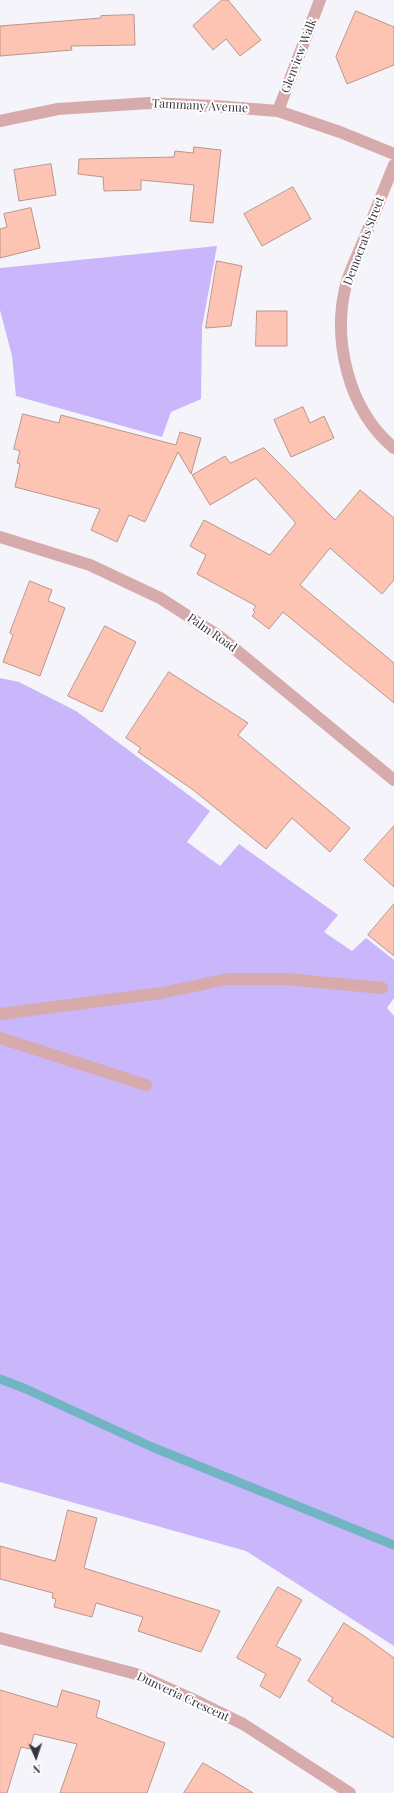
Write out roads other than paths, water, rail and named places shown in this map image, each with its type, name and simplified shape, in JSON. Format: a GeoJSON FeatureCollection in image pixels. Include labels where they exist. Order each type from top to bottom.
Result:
{"type":"FeatureCollection","features":[{"type":"Feature","properties":{"kind":"street","name":"Glenview Walk"},"geometry":{"type":"LineString","coordinates":[[278,112],[320,0]]}},
{"type":"Feature","properties":{"kind":"street","name":"Tammany Avenue"},"geometry":{"type":"LineString","coordinates":[[0,121],[58,109],[149,103],[215,106],[278,112],[340,132],[394,154]]}},
{"type":"Feature","properties":{"kind":"street","name":"Democrats Street"},"geometry":{"type":"LineString","coordinates":[[394,165],[347,281],[340,322],[346,366],[358,403],[380,436],[394,448]]}},
{"type":"Feature","properties":{"kind":"street","name":"Palm Road"},"geometry":{"type":"LineString","coordinates":[[0,536],[90,565],[160,598],[219,636],[394,780]]}},
{"type":"Feature","properties":{"kind":"street"},"geometry":{"type":"LineString","coordinates":[[0,1014],[161,993],[228,979],[286,979],[382,988]]}},
{"type":"Feature","properties":{"kind":"street"},"geometry":{"type":"LineString","coordinates":[[0,1038],[146,1085]]}},
{"type":"Feature","properties":{"kind":"street","name":"Dunveria Crescent"},"geometry":{"type":"LineString","coordinates":[[0,1638],[136,1674],[192,1698],[243,1724],[350,1793]]}},
{"type":"Feature","properties":{"kind":"waterway"},"geometry":{"type":"LineString","coordinates":[[0,1379],[26,1389],[152,1447],[394,1545]]}}]}
